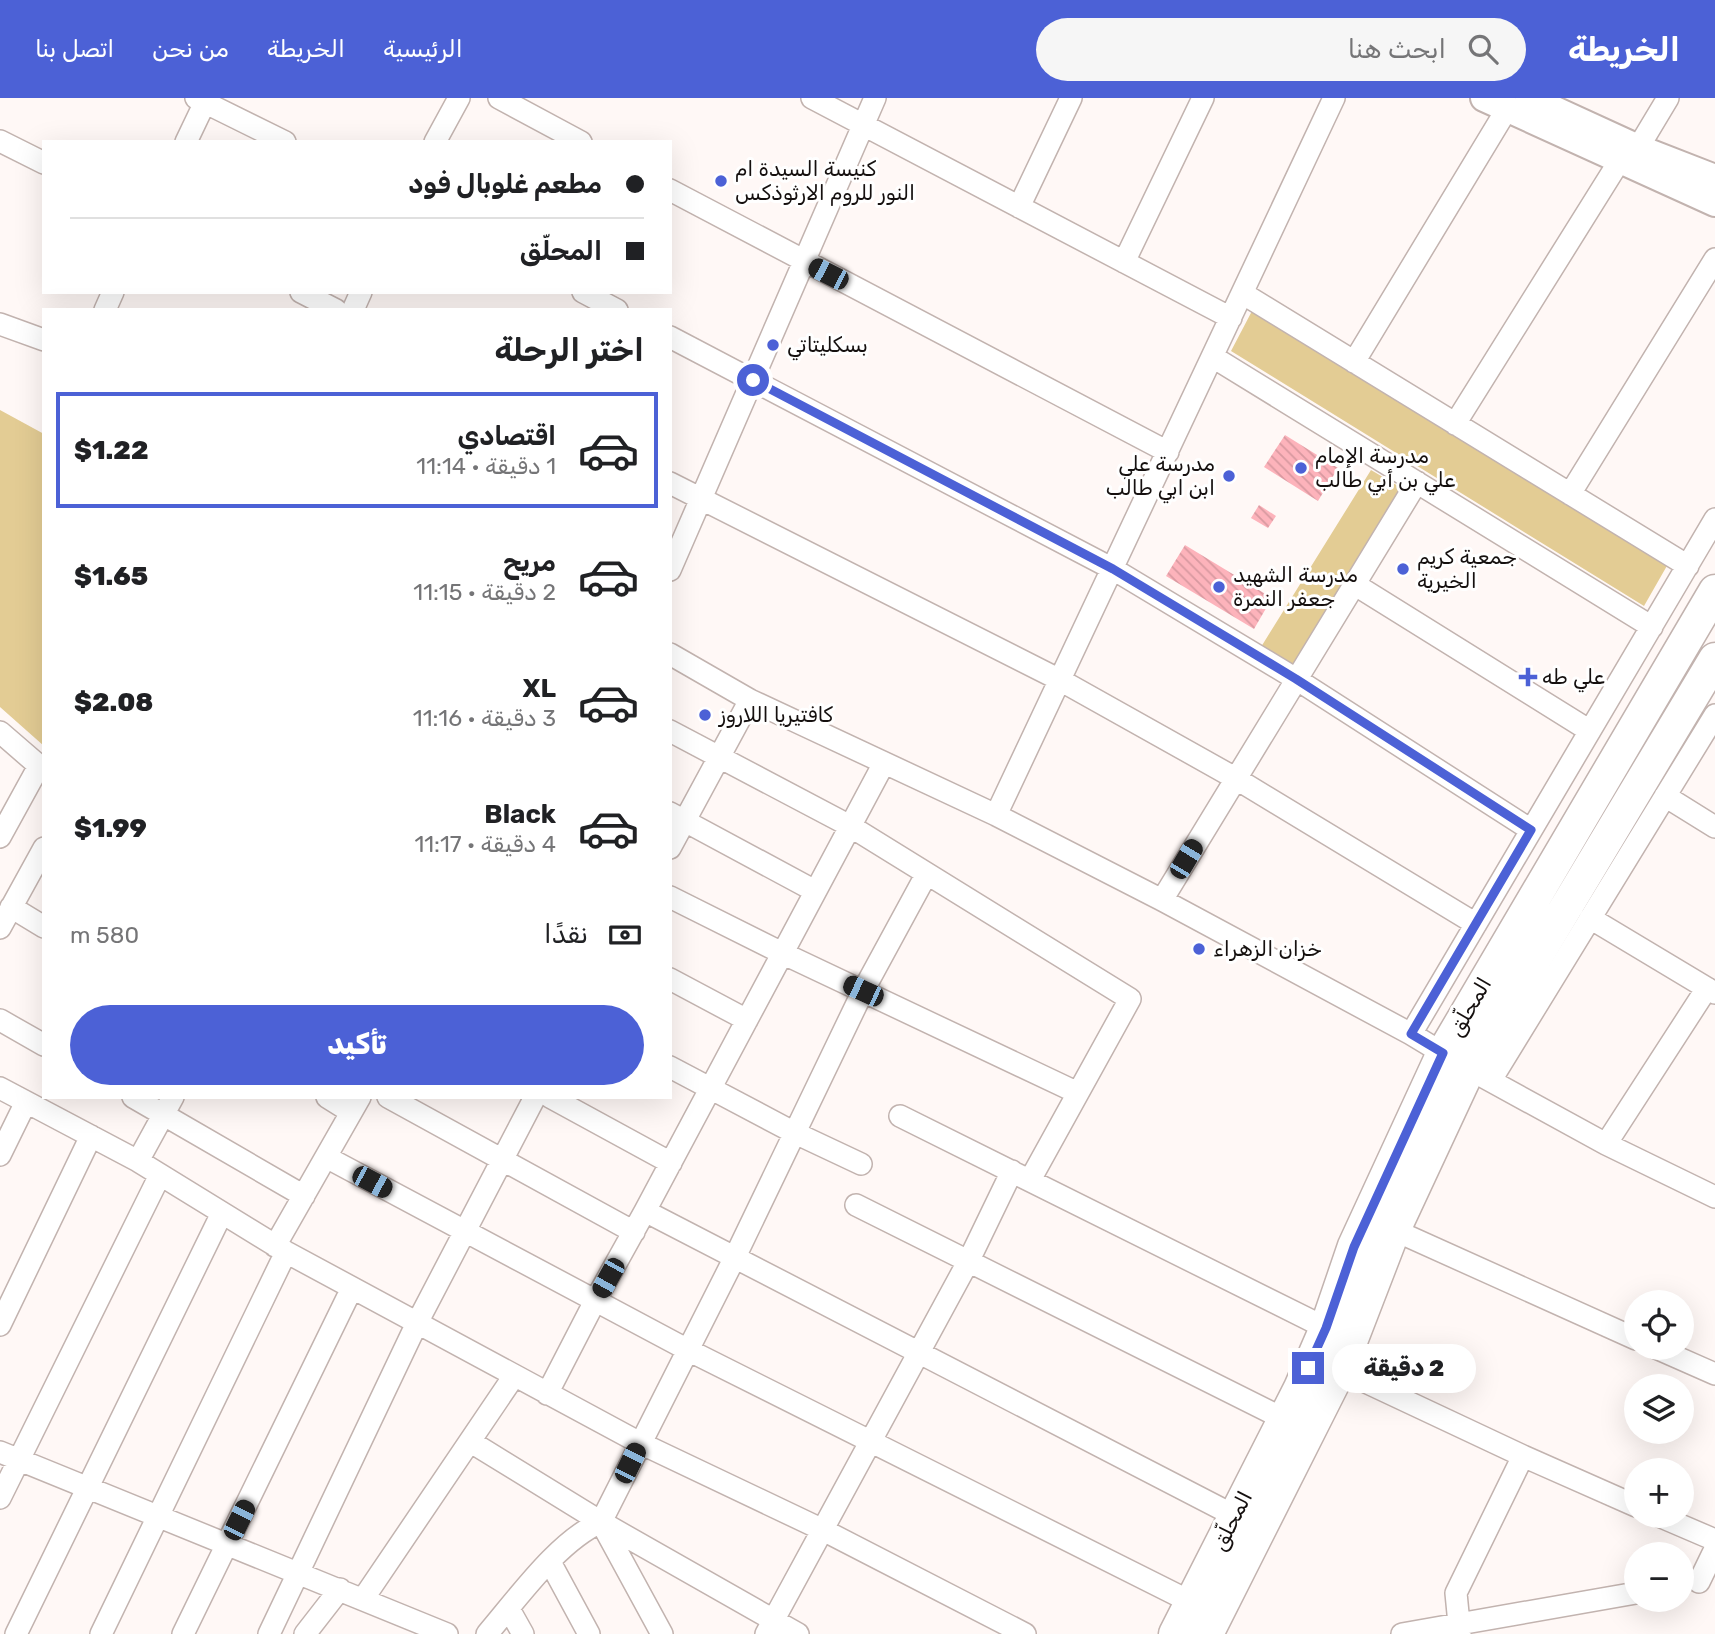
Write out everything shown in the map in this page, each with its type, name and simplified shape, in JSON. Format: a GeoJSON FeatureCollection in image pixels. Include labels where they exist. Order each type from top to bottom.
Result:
{"type":"FeatureCollection","features":[{"type":"Feature","properties":{"kind":"highway","name":"المحلّق"},"geometry":{"type":"LineString","coordinates":[[1207,1634],[1340,1370],[1394,1230],[1468,1067],[1715,590]]}},
{"type":"Feature","properties":{"kind":"highway","name":"المحلّق"},"geometry":{"type":"LineString","coordinates":[[1175,1634],[1284,1419],[1326,1328],[1354,1247],[1468,1067],[1715,659]]}},
{"type":"Feature","properties":{"kind":"main road"},"geometry":{"type":"LineString","coordinates":[[1507,102],[1629,154],[1715,204]]}},
{"type":"Feature","properties":{"kind":"main road"},"geometry":{"type":"LineString","coordinates":[[1629,154],[1715,178]]}},
{"type":"Feature","properties":{"kind":"street"},"geometry":{"type":"LineString","coordinates":[[436,140],[458,98]]}},
{"type":"Feature","properties":{"kind":"street"},"geometry":{"type":"LineString","coordinates":[[499,98],[577,140]]}},
{"type":"Feature","properties":{"kind":"street"},"geometry":{"type":"LineString","coordinates":[[812,98],[1231,317]]}},
{"type":"Feature","properties":{"kind":"street"},"geometry":{"type":"LineString","coordinates":[[672,565],[875,98]]}},
{"type":"Feature","properties":{"kind":"street"},"geometry":{"type":"LineString","coordinates":[[1019,207],[1071,98]]}},
{"type":"Feature","properties":{"kind":"street"},"geometry":{"type":"LineString","coordinates":[[1124,262],[1203,98]]}},
{"type":"Feature","properties":{"kind":"street"},"geometry":{"type":"LineString","coordinates":[[996,816],[1334,98]]}},
{"type":"Feature","properties":{"kind":"street"},"geometry":{"type":"LineString","coordinates":[[1455,424],[1668,98]]}},
{"type":"Feature","properties":{"kind":"street"},"geometry":{"type":"LineString","coordinates":[[187,140],[202,99],[281,140]]}},
{"type":"Feature","properties":{"kind":"street"},"geometry":{"type":"LineString","coordinates":[[1354,362],[1507,102]]}},
{"type":"Feature","properties":{"kind":"street"},"geometry":{"type":"LineString","coordinates":[[0,141],[42,162]]}},
{"type":"Feature","properties":{"kind":"street"},"geometry":{"type":"LineString","coordinates":[[672,191],[1168,452]]}},
{"type":"Feature","properties":{"kind":"street"},"geometry":{"type":"LineString","coordinates":[[1570,494],[1715,259]]}},
{"type":"Feature","properties":{"kind":"street"},"geometry":{"type":"LineString","coordinates":[[1242,293],[1688,566]]}},
{"type":"Feature","properties":{"kind":"street"},"geometry":{"type":"LineString","coordinates":[[304,294],[332,308]]}},
{"type":"Feature","properties":{"kind":"street"},"geometry":{"type":"LineString","coordinates":[[587,294],[613,308]]}},
{"type":"Feature","properties":{"kind":"street"},"geometry":{"type":"LineString","coordinates":[[0,324],[42,339]]}},
{"type":"Feature","properties":{"kind":"street"},"geometry":{"type":"LineString","coordinates":[[672,338],[1113,569],[1296,679],[1531,830]]}},
{"type":"Feature","properties":{"kind":"street"},"geometry":{"type":"LineString","coordinates":[[1213,357],[1652,627]]}},
{"type":"Feature","properties":{"kind":"street"},"geometry":{"type":"LineString","coordinates":[[1162,900],[1418,482]]}},
{"type":"Feature","properties":{"kind":"street"},"geometry":{"type":"LineString","coordinates":[[672,484],[1060,680],[1236,778],[1476,924]]}},
{"type":"Feature","properties":{"kind":"street"},"geometry":{"type":"LineString","coordinates":[[1411,1034],[1715,519]]}},
{"type":"Feature","properties":{"kind":"street"},"geometry":{"type":"LineString","coordinates":[[1354,584],[1590,731]]}},
{"type":"Feature","properties":{"kind":"street"},"geometry":{"type":"LineString","coordinates":[[672,655],[750,700],[996,816],[1162,900],[1411,1034],[1606,1144],[1715,1197]]}},
{"type":"Feature","properties":{"kind":"street"},"geometry":{"type":"LineString","coordinates":[[672,840],[678,816],[720,757],[750,700]]}},
{"type":"Feature","properties":{"kind":"street"},"geometry":{"type":"LineString","coordinates":[[1468,1067],[1590,918],[1715,715]]}},
{"type":"Feature","properties":{"kind":"street"},"geometry":{"type":"LineString","coordinates":[[0,732],[42,768],[0,838]]}},
{"type":"Feature","properties":{"kind":"street"},"geometry":{"type":"LineString","coordinates":[[672,732],[850,826],[1130,999],[1078,1093],[1021,1176],[969,1260],[769,1628]]}},
{"type":"Feature","properties":{"kind":"street"},"geometry":{"type":"LineString","coordinates":[[547,1394],[884,763]]}},
{"type":"Feature","properties":{"kind":"street"},"geometry":{"type":"LineString","coordinates":[[1665,796],[1715,827]]}},
{"type":"Feature","properties":{"kind":"street"},"geometry":{"type":"LineString","coordinates":[[678,816],[815,891]]}},
{"type":"Feature","properties":{"kind":"street"},"geometry":{"type":"LineString","coordinates":[[0,928],[42,852]]}},
{"type":"Feature","properties":{"kind":"street"},"geometry":{"type":"LineString","coordinates":[[487,1634],[550,1562],[585,1529],[601,1522],[734,1259],[863,991],[926,875]]}},
{"type":"Feature","properties":{"kind":"street"},"geometry":{"type":"LineString","coordinates":[[672,898],[1078,1093]]}},
{"type":"Feature","properties":{"kind":"street"},"geometry":{"type":"LineString","coordinates":[[11,907],[42,926]]}},
{"type":"Feature","properties":{"kind":"street"},"geometry":{"type":"LineString","coordinates":[[1590,918],[1711,990],[1606,1144]]}},
{"type":"Feature","properties":{"kind":"street"},"geometry":{"type":"LineString","coordinates":[[672,980],[747,1020]]}},
{"type":"Feature","properties":{"kind":"street"},"geometry":{"type":"LineString","coordinates":[[0,1020],[42,1044]]}},
{"type":"Feature","properties":{"kind":"street"},"geometry":{"type":"LineString","coordinates":[[672,1069],[861,1164]]}},
{"type":"Feature","properties":{"kind":"street"},"geometry":{"type":"LineString","coordinates":[[0,1088],[138,1161],[280,1249],[547,1394],[640,1443],[823,1530],[1025,1634]]}},
{"type":"Feature","properties":{"kind":"street"},"geometry":{"type":"LineString","coordinates":[[141,1099],[169,1106],[304,1196]]}},
{"type":"Feature","properties":{"kind":"street"},"geometry":{"type":"LineString","coordinates":[[101,1634],[304,1196],[355,1105],[334,1099]]}},
{"type":"Feature","properties":{"kind":"street"},"geometry":{"type":"LineString","coordinates":[[392,1099],[634,1232]]}},
{"type":"Feature","properties":{"kind":"street"},"geometry":{"type":"LineString","coordinates":[[269,1634],[417,1323],[534,1099]]}},
{"type":"Feature","properties":{"kind":"street"},"geometry":{"type":"LineString","coordinates":[[554,1099],[671,1163]]}},
{"type":"Feature","properties":{"kind":"street"},"geometry":{"type":"LineString","coordinates":[[0,1155],[26,1102]]}},
{"type":"Feature","properties":{"kind":"street"},"geometry":{"type":"LineString","coordinates":[[138,1161],[169,1106]]}},
{"type":"Feature","properties":{"kind":"street"},"geometry":{"type":"LineString","coordinates":[[900,1116],[1326,1328]]}},
{"type":"Feature","properties":{"kind":"street"},"geometry":{"type":"LineString","coordinates":[[0,1325],[91,1136]]}},
{"type":"Feature","properties":{"kind":"street"},"geometry":{"type":"LineString","coordinates":[[326,1157],[688,1350],[1191,1602]]}},
{"type":"Feature","properties":{"kind":"street"},"geometry":{"type":"LineString","coordinates":[[0,1498],[10,1456],[160,1175]]}},
{"type":"Feature","properties":{"kind":"street"},"geometry":{"type":"LineString","coordinates":[[856,1205],[1284,1419]]}},
{"type":"Feature","properties":{"kind":"street"},"geometry":{"type":"LineString","coordinates":[[645,1211],[1235,1516]]}},
{"type":"Feature","properties":{"kind":"street"},"geometry":{"type":"LineString","coordinates":[[16,1634],[222,1213]]}},
{"type":"Feature","properties":{"kind":"street"},"geometry":{"type":"LineString","coordinates":[[1394,1230],[1624,1334]]}},
{"type":"Feature","properties":{"kind":"street"},"geometry":{"type":"LineString","coordinates":[[183,1634],[352,1288]]}},
{"type":"Feature","properties":{"kind":"street"},"geometry":{"type":"LineString","coordinates":[[1683,1360],[1715,1374]]}},
{"type":"Feature","properties":{"kind":"street"},"geometry":{"type":"LineString","coordinates":[[1340,1370],[1624,1501]]}},
{"type":"Feature","properties":{"kind":"street"},"geometry":{"type":"LineString","coordinates":[[363,1599],[514,1376]]}},
{"type":"Feature","properties":{"kind":"street"},"geometry":{"type":"LineString","coordinates":[[471,1442],[769,1628],[798,1634]]}},
{"type":"Feature","properties":{"kind":"street"},"geometry":{"type":"LineString","coordinates":[[10,1456],[447,1634]]}},
{"type":"Feature","properties":{"kind":"street"},"geometry":{"type":"LineString","coordinates":[[1459,1629],[1456,1593],[1523,1456]]}},
{"type":"Feature","properties":{"kind":"street"},"geometry":{"type":"LineString","coordinates":[[601,1522],[662,1634]]}},
{"type":"Feature","properties":{"kind":"street"},"geometry":{"type":"LineString","coordinates":[[1686,1528],[1715,1540]]}},
{"type":"Feature","properties":{"kind":"street"},"geometry":{"type":"LineString","coordinates":[[1698,1582],[1715,1549]]}},
{"type":"Feature","properties":{"kind":"street"},"geometry":{"type":"LineString","coordinates":[[550,1562],[589,1634]]}},
{"type":"Feature","properties":{"kind":"street"},"geometry":{"type":"LineString","coordinates":[[306,1634],[340,1589]]}},
{"type":"Feature","properties":{"kind":"street"},"geometry":{"type":"LineString","coordinates":[[1402,1634],[1459,1629],[1624,1595]]}},
{"type":"Feature","properties":{"kind":"street"},"geometry":{"type":"LineString","coordinates":[[509,1609],[523,1634]]}},
{"type":"Feature","properties":{"kind":"shaded area"},"geometry":{"type":"Polygon","coordinates":[[[1252,311],[1668,564],[1644,606],[1231,351],[1252,311]]]}},
{"type":"Feature","properties":{"kind":"shaded area"},"geometry":{"type":"Polygon","coordinates":[[[0,410],[42,433],[42,744],[0,707],[0,410]]]}},
{"type":"Feature","properties":{"kind":"shaded area"},"geometry":{"type":"Polygon","coordinates":[[[1371,470],[1405,490],[1297,669],[1261,647],[1371,470]]]}},
{"type":"Feature","properties":{"kind":"building","name":"مدرسة الإمام علي بن أبي طالب"},"geometry":{"type":"Polygon","coordinates":[[[1285,435],[1338,468],[1318,501],[1264,467],[1285,435]]]}},
{"type":"Feature","properties":{"kind":"building"},"geometry":{"type":"Polygon","coordinates":[[[1259,505],[1276,516],[1268,528],[1251,518],[1259,505]]]}},
{"type":"Feature","properties":{"kind":"building","name":"مدرسة الشهيد جعفر النمرة"},"geometry":{"type":"Polygon","coordinates":[[[1185,545],[1272,598],[1254,629],[1166,576],[1185,545]]]}},
{"type":"Feature","properties":{"kind":"place","name":"كنيسة السيدة ام النور للروم الارثوذكس"},"geometry":{"type":"Point","coordinates":[721,181]}},
{"type":"Feature","properties":{"kind":"place","name":"بسكليتاتي"},"geometry":{"type":"Point","coordinates":[773,345]}},
{"type":"Feature","properties":{"kind":"place","name":"مدرسة الإمام علي بن أبي طالب"},"geometry":{"type":"Point","coordinates":[1301,468]}},
{"type":"Feature","properties":{"kind":"place","name":"مدرسة علي ابن ابي طالب"},"geometry":{"type":"Point","coordinates":[1229,476]}},
{"type":"Feature","properties":{"kind":"place","name":"جمعية كريم الخيرية"},"geometry":{"type":"Point","coordinates":[1403,569]}},
{"type":"Feature","properties":{"kind":"place","name":"مدرسة الشهيد جعفر النمرة"},"geometry":{"type":"Point","coordinates":[1219,587]}},
{"type":"Feature","properties":{"kind":"place","name":"علي طه"},"geometry":{"type":"Point","coordinates":[1528,677]}},
{"type":"Feature","properties":{"kind":"place","name":"كافتيريا اللاروز"},"geometry":{"type":"Point","coordinates":[705,715]}},
{"type":"Feature","properties":{"kind":"place","name":"خزان الزهراء"},"geometry":{"type":"Point","coordinates":[1199,949]}},
{"type":"Feature","properties":{"kind":"route"},"geometry":{"type":"LineString","coordinates":[[753,380],[1113,569],[1296,679],[1531,830],[1411,1034],[1443,1053],[1354,1247],[1326,1328],[1308,1368]]}}]}
